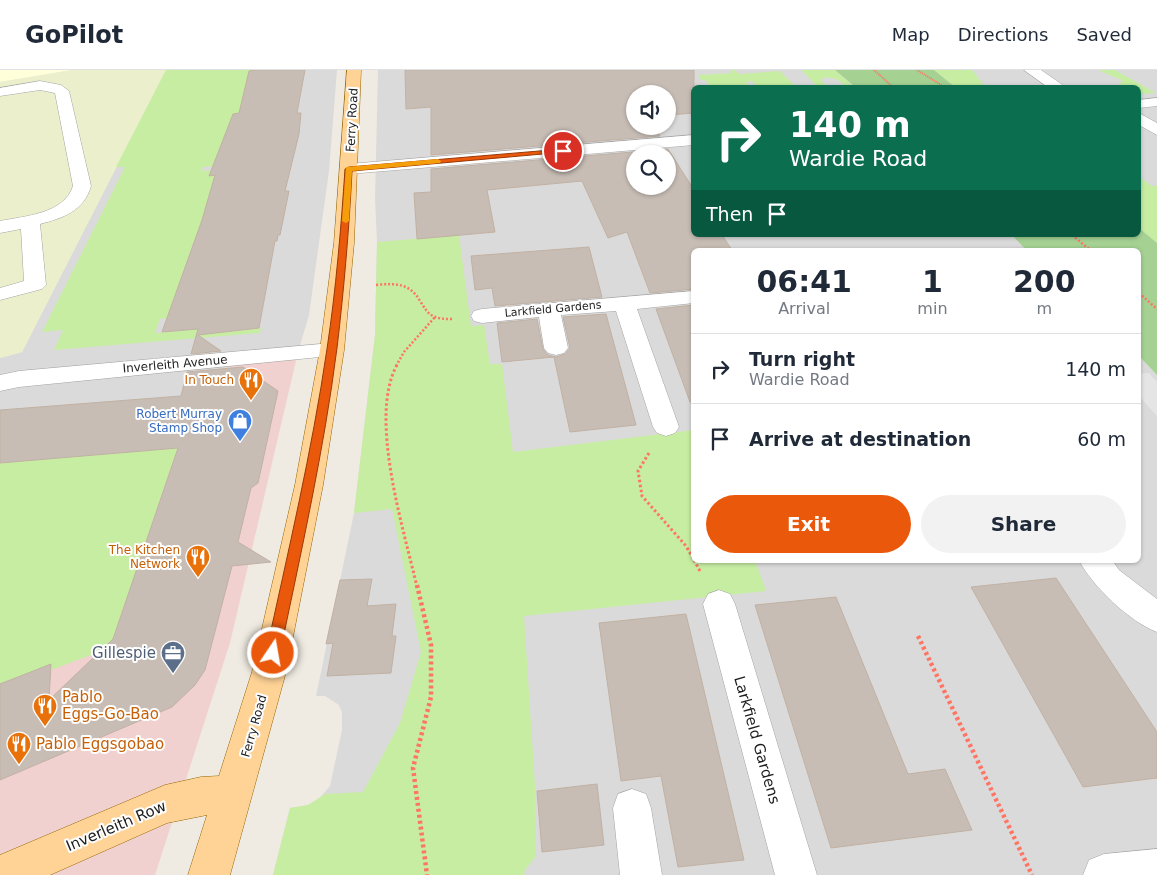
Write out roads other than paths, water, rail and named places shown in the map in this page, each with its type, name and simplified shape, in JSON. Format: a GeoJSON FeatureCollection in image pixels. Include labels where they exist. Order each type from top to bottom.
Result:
{"type":"FeatureCollection","features":[{"type":"Feature","properties":{"kind":"main road","name":"Ferry Road"},"geometry":{"type":"LineString","coordinates":[[209,875],[269,672],[309,485],[332,350],[344,243],[354,70]]}},
{"type":"Feature","properties":{"kind":"main road","name":"Inverleith Row"},"geometry":{"type":"LineString","coordinates":[[3,875],[166,804],[201,796],[234,794]]}},
{"type":"Feature","properties":{"kind":"street"},"geometry":{"type":"LineString","coordinates":[[1031,70],[1055,85]]}},
{"type":"Feature","properties":{"kind":"street"},"geometry":{"type":"LineString","coordinates":[[0,92],[46,86],[57,88],[63,92],[82,186],[80,196],[71,205],[30,221],[0,227]]}},
{"type":"Feature","properties":{"kind":"street"},"geometry":{"type":"LineString","coordinates":[[1141,104],[1157,102]]}},
{"type":"Feature","properties":{"kind":"street"},"geometry":{"type":"LineString","coordinates":[[1141,119],[1157,130]]}},
{"type":"Feature","properties":{"kind":"street"},"geometry":{"type":"LineString","coordinates":[[349,169],[691,140]]}},
{"type":"Feature","properties":{"kind":"street"},"geometry":{"type":"LineString","coordinates":[[0,294],[35,286],[30,221]]}},
{"type":"Feature","properties":{"kind":"street","name":"Larkfield Gardens"},"geometry":{"type":"LineString","coordinates":[[482,316],[691,297]]}},
{"type":"Feature","properties":{"kind":"street"},"geometry":{"type":"LineString","coordinates":[[624,303],[666,426]]}},
{"type":"Feature","properties":{"kind":"street"},"geometry":{"type":"LineString","coordinates":[[549,310],[556,348]]}},
{"type":"Feature","properties":{"kind":"street","name":"Inverleith Avenue"},"geometry":{"type":"LineString","coordinates":[[9,381],[332,350]]}},
{"type":"Feature","properties":{"kind":"street"},"geometry":{"type":"LineString","coordinates":[[1096,563],[1108,579],[1157,618]]}},
{"type":"Feature","properties":{"kind":"street","name":"Larkfield Gardens"},"geometry":{"type":"LineString","coordinates":[[719,604],[796,875]]}},
{"type":"Feature","properties":{"kind":"street"},"geometry":{"type":"LineString","coordinates":[[632,808],[641,875]]}},
{"type":"Feature","properties":{"kind":"street"},"geometry":{"type":"LineString","coordinates":[[1104,875],[1157,869]]}},
{"type":"Feature","properties":{"kind":"place","name":"In Touch"},"geometry":{"type":"Point","coordinates":[251,401]}},
{"type":"Feature","properties":{"kind":"place","name":"Robert Murray Stamp Shop"},"geometry":{"type":"Point","coordinates":[240,442]}},
{"type":"Feature","properties":{"kind":"place","name":"The Kitchen Network"},"geometry":{"type":"Point","coordinates":[198,578]}},
{"type":"Feature","properties":{"kind":"place","name":"Gillespie"},"geometry":{"type":"Point","coordinates":[173,674]}},
{"type":"Feature","properties":{"kind":"place","name":"Pablo Eggs-Go-Bao"},"geometry":{"type":"Point","coordinates":[45,727]}},
{"type":"Feature","properties":{"kind":"place","name":"Pablo Eggsgobao"},"geometry":{"type":"Point","coordinates":[19,765]}}]}
